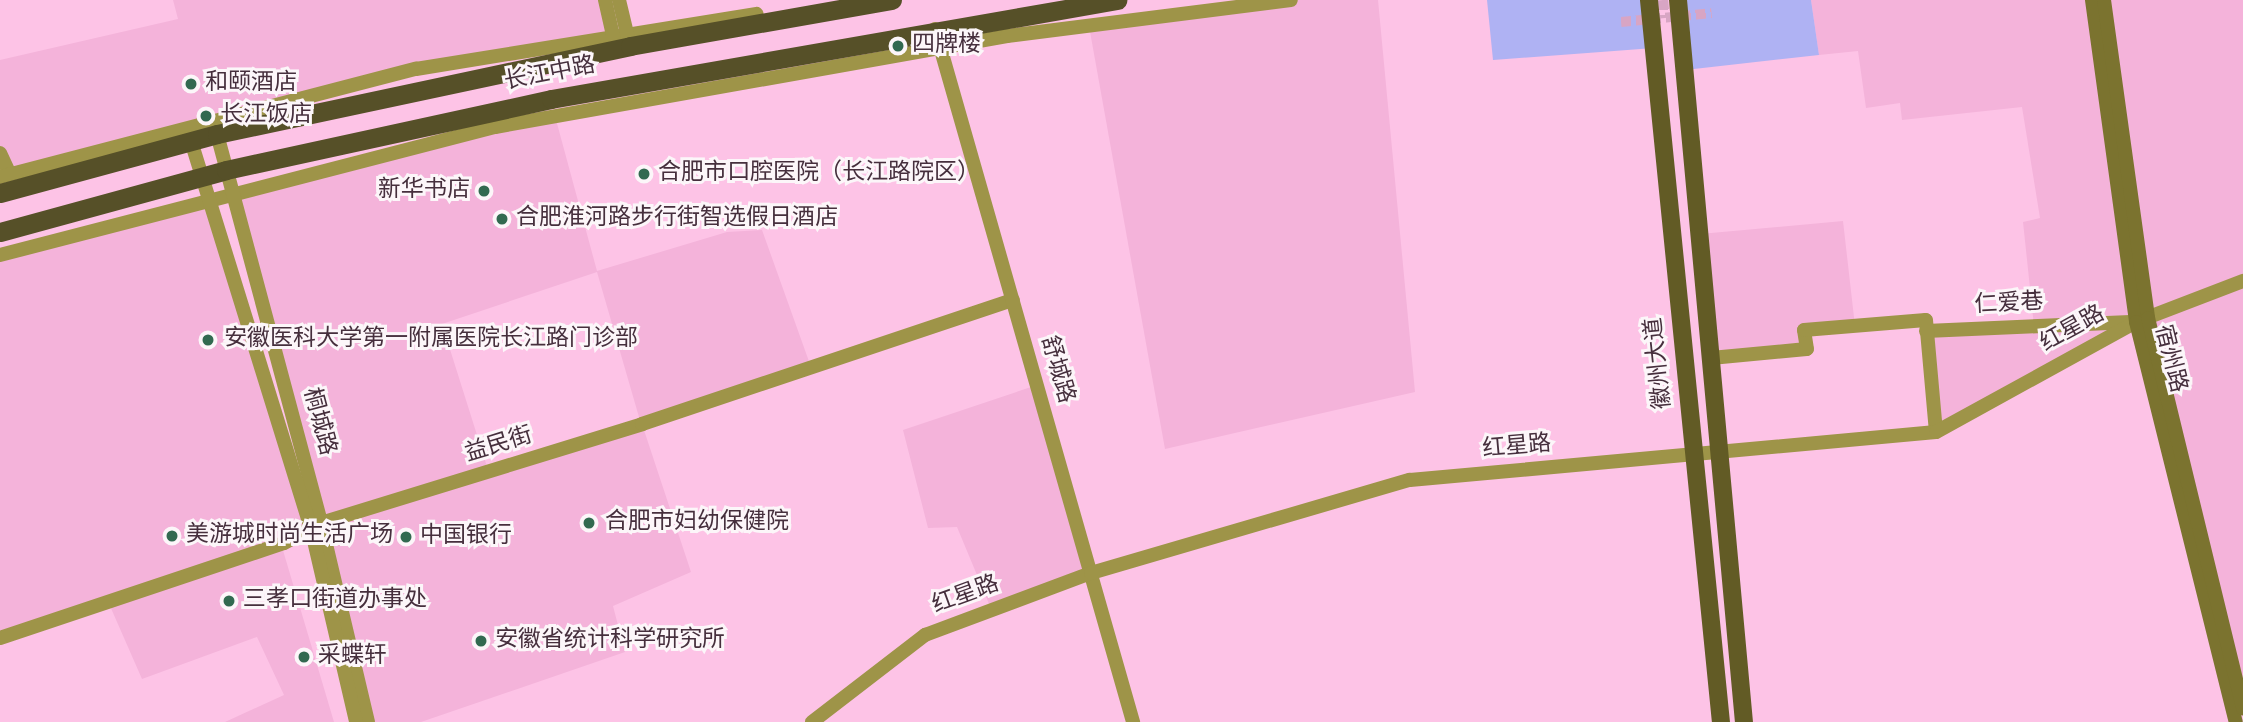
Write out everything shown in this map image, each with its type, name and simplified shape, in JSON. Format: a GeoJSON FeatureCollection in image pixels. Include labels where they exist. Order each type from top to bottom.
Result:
{"type":"FeatureCollection","features":[{"type":"Feature","properties":{"kind":"highway","name":"长江中路"},"geometry":{"type":"LineString","coordinates":[[0,193],[218,134],[621,41],[892,0]]}},
{"type":"Feature","properties":{"kind":"highway","name":"长江中路"},"geometry":{"type":"LineString","coordinates":[[0,232],[226,170],[551,99],[938,39],[1117,0]]}},
{"type":"Feature","properties":{"kind":"main road","name":"徽州大道"},"geometry":{"type":"LineString","coordinates":[[1649,0],[1721,722]]}},
{"type":"Feature","properties":{"kind":"main road"},"geometry":{"type":"LineString","coordinates":[[1678,0],[1744,722]]}},
{"type":"Feature","properties":{"kind":"main road","name":"宿州路"},"geometry":{"type":"LineString","coordinates":[[2092,0],[2142,320],[2236,722]]}},
{"type":"Feature","properties":{"kind":"main road","name":"宿州路"},"geometry":{"type":"LineString","coordinates":[[2104,0],[2142,320],[2243,709]]}},
{"type":"Feature","properties":{"kind":"street"},"geometry":{"type":"LineString","coordinates":[[605,0],[621,41]]}},
{"type":"Feature","properties":{"kind":"street"},"geometry":{"type":"LineString","coordinates":[[619,0],[621,41]]}},
{"type":"Feature","properties":{"kind":"street"},"geometry":{"type":"LineString","coordinates":[[0,153],[5,176],[416,69],[621,41],[841,0]]}},
{"type":"Feature","properties":{"kind":"street"},"geometry":{"type":"LineString","coordinates":[[0,255],[495,127],[938,39],[1291,0]]}},
{"type":"Feature","properties":{"kind":"street","name":"舒城路"},"geometry":{"type":"LineString","coordinates":[[938,39],[1133,722]]}},
{"type":"Feature","properties":{"kind":"street","name":"桐城路"},"geometry":{"type":"LineString","coordinates":[[218,134],[368,722]]}},
{"type":"Feature","properties":{"kind":"street","name":"桐城路"},"geometry":{"type":"LineString","coordinates":[[191,141],[316,525],[356,722]]}},
{"type":"Feature","properties":{"kind":"street","name":"红星路"},"geometry":{"type":"LineString","coordinates":[[812,722],[925,635],[1091,573],[1410,480],[1936,432],[2142,320],[2243,281]]}},
{"type":"Feature","properties":{"kind":"street","name":"益民街"},"geometry":{"type":"LineString","coordinates":[[0,638],[284,543],[316,525],[591,440],[1013,300]]}},
{"type":"Feature","properties":{"kind":"street"},"geometry":{"type":"LineString","coordinates":[[1711,358],[1807,349],[1804,330],[1926,320],[1936,432]]}},
{"type":"Feature","properties":{"kind":"street","name":"仁爱巷"},"geometry":{"type":"LineString","coordinates":[[1926,331],[2142,320]]}},
{"type":"Feature","properties":{"kind":"shaded area","name":"长江饭店"},"geometry":{"type":"Polygon","coordinates":[[[173,0],[605,0],[613,36],[416,69],[0,177],[0,60],[178,19],[173,0]]]}},
{"type":"Feature","properties":{"kind":"shaded area"},"geometry":{"type":"Polygon","coordinates":[[[1291,0],[1378,0],[1415,392],[1165,449],[1089,26],[1291,0]]]}},
{"type":"Feature","properties":{"kind":"shaded area"},"geometry":{"type":"Polygon","coordinates":[[[1487,0],[1649,0],[1654,48],[1493,60],[1487,0]]]}},
{"type":"Feature","properties":{"kind":"shaded area"},"geometry":{"type":"Polygon","coordinates":[[[1678,0],[1811,0],[1819,55],[1685,70],[1678,0]]]}},
{"type":"Feature","properties":{"kind":"shaded area"},"geometry":{"type":"Polygon","coordinates":[[[1811,0],[2092,0],[2136,322],[1936,432],[1926,331],[2034,326],[2023,222],[2040,218],[2022,107],[1902,120],[1900,103],[1866,108],[1858,51],[1819,55],[1811,0]]]}},
{"type":"Feature","properties":{"kind":"shaded area"},"geometry":{"type":"Polygon","coordinates":[[[2104,0],[2243,0],[2243,709],[2148,318],[2104,0]]]}},
{"type":"Feature","properties":{"kind":"shaded area"},"geometry":{"type":"Polygon","coordinates":[[[555,116],[597,271],[727,232],[762,230],[811,367],[642,424],[691,572],[613,606],[625,652],[421,722],[368,722],[234,194],[555,116]],[[597,272],[442,324],[489,473],[641,424],[597,272]]]}},
{"type":"Feature","properties":{"kind":"shaded area"},"geometry":{"type":"Polygon","coordinates":[[[211,200],[311,528],[0,638],[0,256],[211,200]]]}},
{"type":"Feature","properties":{"kind":"shaded area"},"geometry":{"type":"Polygon","coordinates":[[[1843,221],[1855,326],[1805,330],[1807,349],[1711,358],[1700,234],[1843,221]]]}},
{"type":"Feature","properties":{"kind":"shaded area"},"geometry":{"type":"Polygon","coordinates":[[[1037,385],[1091,573],[992,611],[957,527],[928,528],[903,430],[1037,385]]]}},
{"type":"Feature","properties":{"kind":"shaded area"},"geometry":{"type":"Polygon","coordinates":[[[282,547],[334,722],[225,722],[284,695],[257,637],[142,679],[110,606],[282,547]]]}},
{"type":"Feature","properties":{"kind":"tunnel"},"geometry":{"type":"LineString","coordinates":[[1663,0],[1665,18]]}},
{"type":"Feature","properties":{"kind":"tunnel"},"geometry":{"type":"LineString","coordinates":[[1621,22],[1712,13]]}},
{"type":"Feature","properties":{"kind":"place","name":"四牌楼"},"geometry":{"type":"Point","coordinates":[898,46]}},
{"type":"Feature","properties":{"kind":"place","name":"和颐酒店"},"geometry":{"type":"Point","coordinates":[191,84]}},
{"type":"Feature","properties":{"kind":"place","name":"长江饭店"},"geometry":{"type":"Point","coordinates":[206,116]}},
{"type":"Feature","properties":{"kind":"place","name":"合肥市口腔医院（长江路院区）"},"geometry":{"type":"Point","coordinates":[644,174]}},
{"type":"Feature","properties":{"kind":"place","name":"新华书店"},"geometry":{"type":"Point","coordinates":[484,191]}},
{"type":"Feature","properties":{"kind":"place","name":"合肥淮河路步行街智选假日酒店"},"geometry":{"type":"Point","coordinates":[502,219]}},
{"type":"Feature","properties":{"kind":"place","name":"安徽医科大学第一附属医院长江路门诊部"},"geometry":{"type":"Point","coordinates":[208,340]}},
{"type":"Feature","properties":{"kind":"place","name":"合肥市妇幼保健院"},"geometry":{"type":"Point","coordinates":[589,523]}},
{"type":"Feature","properties":{"kind":"place","name":"美游城时尚生活广场"},"geometry":{"type":"Point","coordinates":[172,536]}},
{"type":"Feature","properties":{"kind":"place","name":"中国银行"},"geometry":{"type":"Point","coordinates":[406,537]}},
{"type":"Feature","properties":{"kind":"place","name":"三孝口街道办事处"},"geometry":{"type":"Point","coordinates":[229,601]}},
{"type":"Feature","properties":{"kind":"place","name":"安徽省统计科学研究所"},"geometry":{"type":"Point","coordinates":[481,641]}},
{"type":"Feature","properties":{"kind":"place","name":"采蝶轩"},"geometry":{"type":"Point","coordinates":[304,657]}}]}
